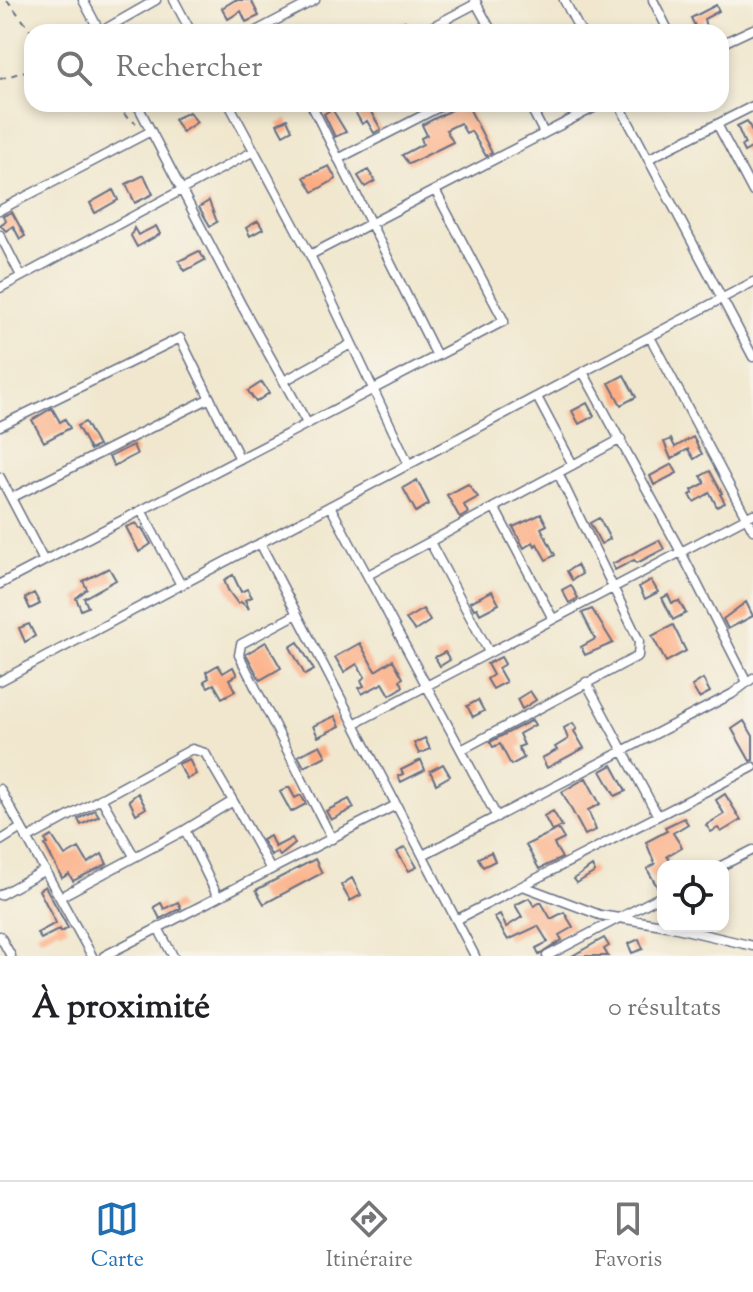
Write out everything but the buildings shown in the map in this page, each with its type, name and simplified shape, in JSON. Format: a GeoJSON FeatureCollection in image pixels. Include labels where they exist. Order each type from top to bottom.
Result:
{"type":"FeatureCollection","features":[{"type":"Feature","properties":{"kind":"street"},"geometry":{"type":"LineString","coordinates":[[83,0],[96,24]]}},
{"type":"Feature","properties":{"kind":"street"},"geometry":{"type":"LineString","coordinates":[[114,24],[156,0]]}},
{"type":"Feature","properties":{"kind":"street"},"geometry":{"type":"LineString","coordinates":[[174,0],[187,24]]}},
{"type":"Feature","properties":{"kind":"street"},"geometry":{"type":"LineString","coordinates":[[276,24],[315,0]]}},
{"type":"Feature","properties":{"kind":"street"},"geometry":{"type":"LineString","coordinates":[[564,0],[577,24]]}},
{"type":"Feature","properties":{"kind":"street"},"geometry":{"type":"LineString","coordinates":[[653,0],[665,24]]}},
{"type":"Feature","properties":{"kind":"street"},"geometry":{"type":"LineString","coordinates":[[436,24],[476,2],[488,24]]}},
{"type":"Feature","properties":{"kind":"street"},"geometry":{"type":"LineString","coordinates":[[729,40],[753,29]]}},
{"type":"Feature","properties":{"kind":"street"},"geometry":{"type":"LineString","coordinates":[[648,159],[753,106]]}},
{"type":"Feature","properties":{"kind":"street"},"geometry":{"type":"LineString","coordinates":[[141,112],[307,423]]}},
{"type":"Feature","properties":{"kind":"street"},"geometry":{"type":"LineString","coordinates":[[233,112],[310,255],[409,465]]}},
{"type":"Feature","properties":{"kind":"street"},"geometry":{"type":"LineString","coordinates":[[315,112],[437,356]]}},
{"type":"Feature","properties":{"kind":"street"},"geometry":{"type":"LineString","coordinates":[[338,159],[429,112]]}},
{"type":"Feature","properties":{"kind":"street"},"geometry":{"type":"LineString","coordinates":[[533,112],[544,133]]}},
{"type":"Feature","properties":{"kind":"street"},"geometry":{"type":"LineString","coordinates":[[310,255],[585,112]]}},
{"type":"Feature","properties":{"kind":"street"},"geometry":{"type":"LineString","coordinates":[[623,112],[753,357]]}},
{"type":"Feature","properties":{"kind":"street"},"geometry":{"type":"LineString","coordinates":[[717,124],[752,188]]}},
{"type":"Feature","properties":{"kind":"street"},"geometry":{"type":"LineString","coordinates":[[0,210],[151,131]]}},
{"type":"Feature","properties":{"kind":"street"},"geometry":{"type":"LineString","coordinates":[[0,288],[254,151]]}},
{"type":"Feature","properties":{"kind":"street"},"geometry":{"type":"LineString","coordinates":[[0,584],[504,321],[435,190]]}},
{"type":"Feature","properties":{"kind":"street"},"geometry":{"type":"LineString","coordinates":[[0,235],[21,276]]}},
{"type":"Feature","properties":{"kind":"street"},"geometry":{"type":"LineString","coordinates":[[0,681],[753,282]]}},
{"type":"Feature","properties":{"kind":"street"},"geometry":{"type":"LineString","coordinates":[[650,337],[750,516],[753,530]]}},
{"type":"Feature","properties":{"kind":"street"},"geometry":{"type":"LineString","coordinates":[[0,426],[180,338],[240,459]]}},
{"type":"Feature","properties":{"kind":"street"},"geometry":{"type":"LineString","coordinates":[[284,381],[351,344]]}},
{"type":"Feature","properties":{"kind":"street"},"geometry":{"type":"LineString","coordinates":[[423,855],[732,694],[750,680],[583,372]]}},
{"type":"Feature","properties":{"kind":"street"},"geometry":{"type":"LineString","coordinates":[[537,397],[573,465]]}},
{"type":"Feature","properties":{"kind":"street"},"geometry":{"type":"LineString","coordinates":[[11,498],[210,398]]}},
{"type":"Feature","properties":{"kind":"street"},"geometry":{"type":"LineString","coordinates":[[368,575],[621,439]]}},
{"type":"Feature","properties":{"kind":"street"},"geometry":{"type":"LineString","coordinates":[[461,750],[638,656],[641,649],[558,473]]}},
{"type":"Feature","properties":{"kind":"street"},"geometry":{"type":"LineString","coordinates":[[0,477],[44,561]]}},
{"type":"Feature","properties":{"kind":"street"},"geometry":{"type":"LineString","coordinates":[[330,506],[497,817]]}},
{"type":"Feature","properties":{"kind":"street"},"geometry":{"type":"LineString","coordinates":[[494,507],[553,619]]}},
{"type":"Feature","properties":{"kind":"street"},"geometry":{"type":"LineString","coordinates":[[141,510],[181,585]]}},
{"type":"Feature","properties":{"kind":"street"},"geometry":{"type":"LineString","coordinates":[[354,724],[750,516]]}},
{"type":"Feature","properties":{"kind":"street"},"geometry":{"type":"LineString","coordinates":[[430,542],[489,652]]}},
{"type":"Feature","properties":{"kind":"street"},"geometry":{"type":"LineString","coordinates":[[260,543],[475,956]]}},
{"type":"Feature","properties":{"kind":"street"},"geometry":{"type":"LineString","coordinates":[[297,614],[241,644],[239,655],[332,839]]}},
{"type":"Feature","properties":{"kind":"street"},"geometry":{"type":"LineString","coordinates":[[586,682],[658,816]]}},
{"type":"Feature","properties":{"kind":"street"},"geometry":{"type":"LineString","coordinates":[[27,839],[192,749],[199,749],[205,753],[270,868]]}},
{"type":"Feature","properties":{"kind":"street"},"geometry":{"type":"LineString","coordinates":[[456,920],[753,767]]}},
{"type":"Feature","properties":{"kind":"street"},"geometry":{"type":"LineString","coordinates":[[0,789],[92,956]]}},
{"type":"Feature","properties":{"kind":"street"},"geometry":{"type":"LineString","coordinates":[[101,798],[134,856]]}},
{"type":"Feature","properties":{"kind":"street"},"geometry":{"type":"LineString","coordinates":[[60,897],[233,801]]}},
{"type":"Feature","properties":{"kind":"street"},"geometry":{"type":"LineString","coordinates":[[104,956],[396,805]]}},
{"type":"Feature","properties":{"kind":"street"},"geometry":{"type":"LineString","coordinates":[[0,841],[21,828]]}},
{"type":"Feature","properties":{"kind":"street"},"geometry":{"type":"LineString","coordinates":[[185,830],[218,897]]}},
{"type":"Feature","properties":{"kind":"street"},"geometry":{"type":"LineString","coordinates":[[729,862],[753,850]]}},
{"type":"Feature","properties":{"kind":"street"},"geometry":{"type":"LineString","coordinates":[[0,895],[45,870]]}},
{"type":"Feature","properties":{"kind":"street"},"geometry":{"type":"LineString","coordinates":[[523,886],[615,919],[657,925]]}},
{"type":"Feature","properties":{"kind":"street"},"geometry":{"type":"LineString","coordinates":[[547,956],[564,952],[615,919],[657,898]]}},
{"type":"Feature","properties":{"kind":"street"},"geometry":{"type":"LineString","coordinates":[[158,928],[173,956]]}},
{"type":"Feature","properties":{"kind":"street"},"geometry":{"type":"LineString","coordinates":[[691,932],[753,946]]}},
{"type":"Feature","properties":{"kind":"street"},"geometry":{"type":"LineString","coordinates":[[0,936],[11,956]]}},
{"type":"Feature","properties":{"kind":"path"},"geometry":{"type":"LineString","coordinates":[[7,0],[26,24]]}},
{"type":"Feature","properties":{"kind":"path"},"geometry":{"type":"LineString","coordinates":[[0,79],[24,72]]}},
{"type":"Feature","properties":{"kind":"path"},"geometry":{"type":"LineString","coordinates":[[123,112],[128,119],[151,131]]}}]}
